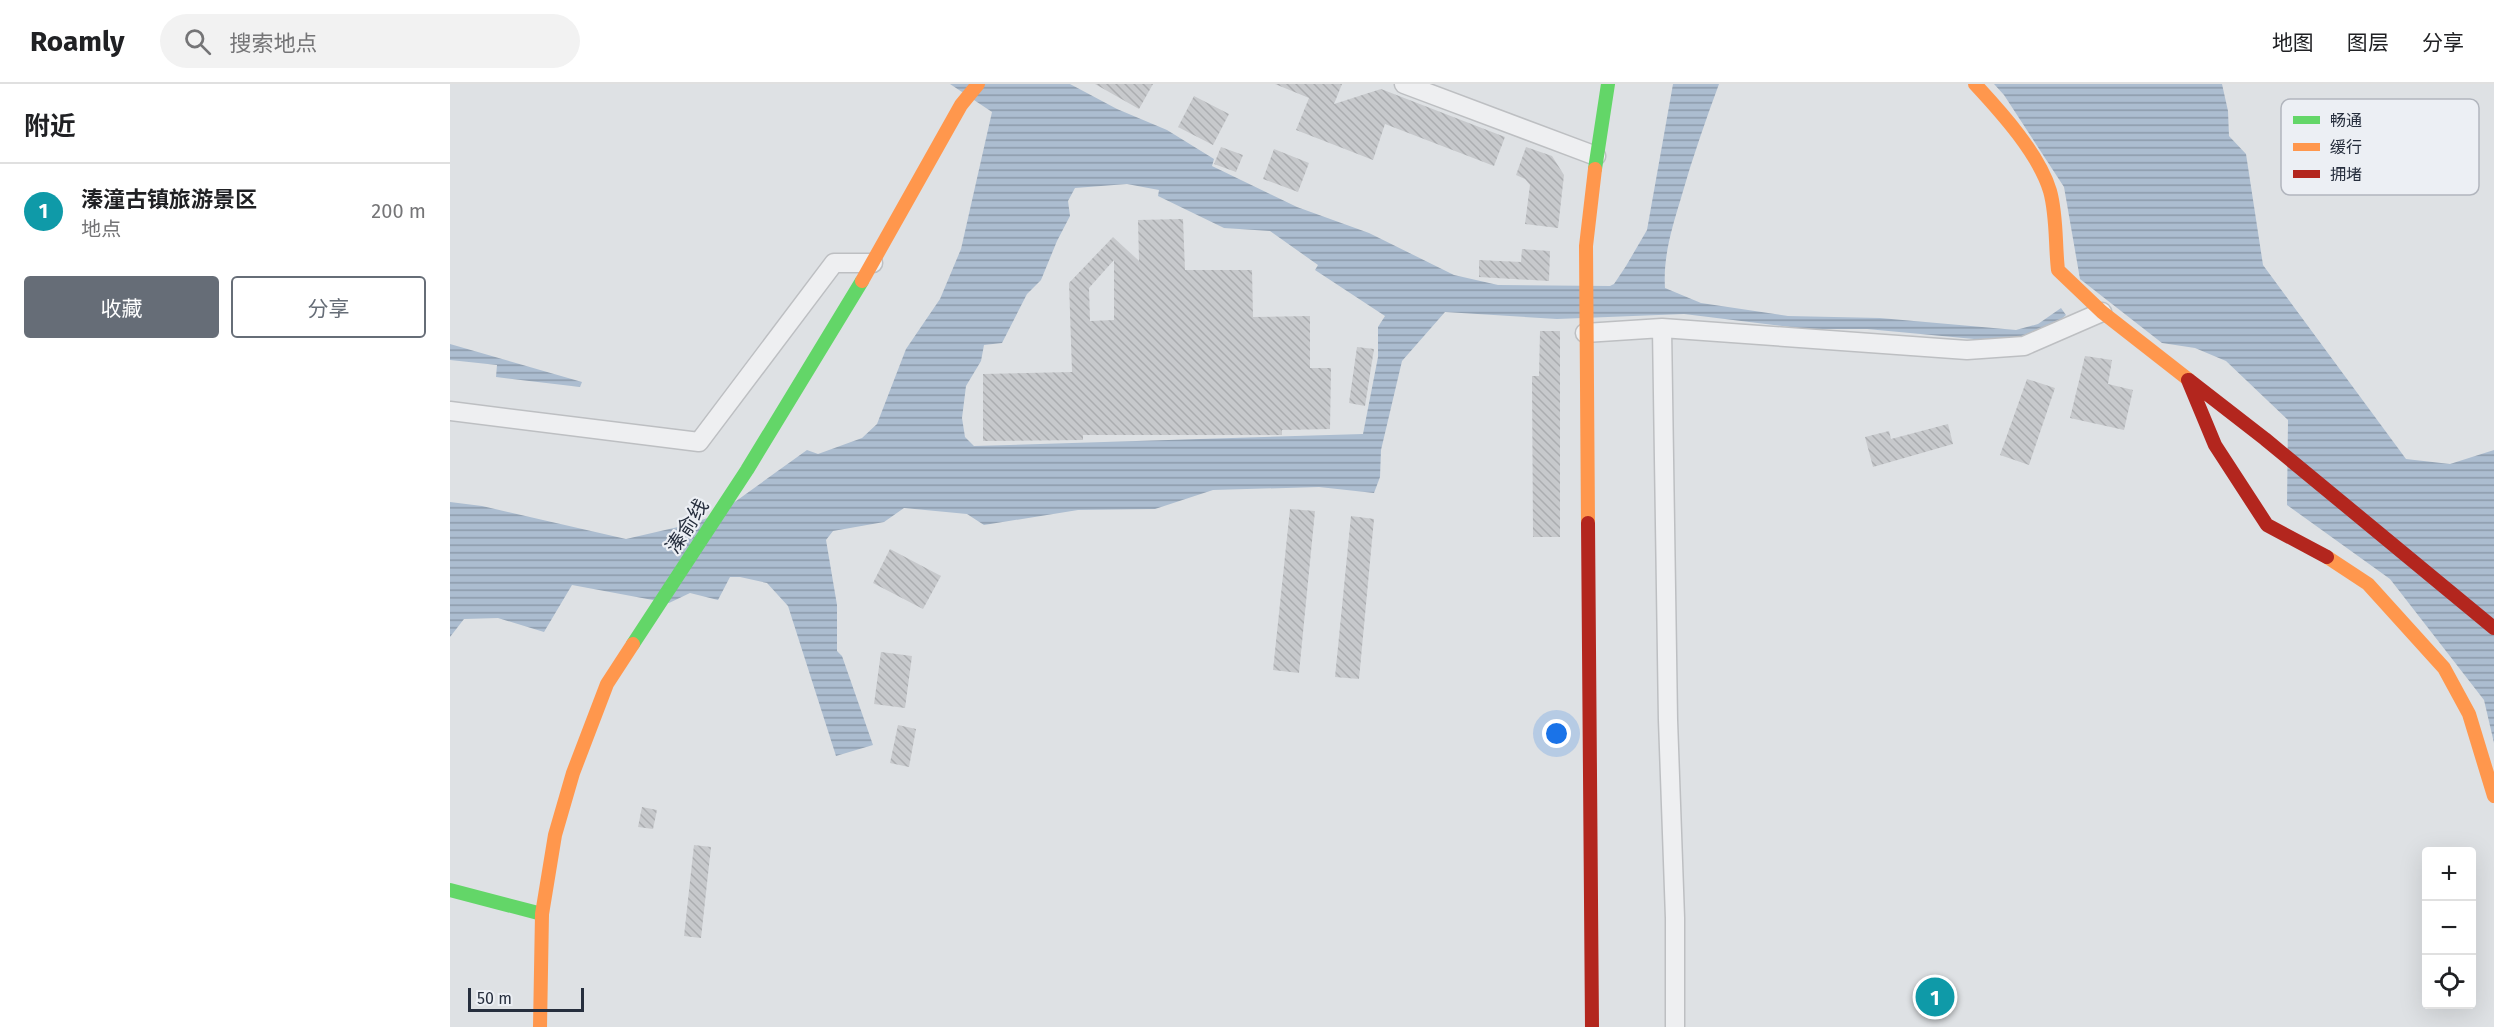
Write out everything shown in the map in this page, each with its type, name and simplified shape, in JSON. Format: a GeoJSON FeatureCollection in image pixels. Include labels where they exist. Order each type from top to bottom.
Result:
{"type":"FeatureCollection","features":[{"type":"Feature","properties":{"kind":"street","name":"溱俞线"},"geometry":{"type":"LineString","coordinates":[[540,1027],[542,914],[555,835],[573,772],[607,684],[747,470],[873,263],[961,105],[978,84]]}},
{"type":"Feature","properties":{"kind":"street"},"geometry":{"type":"LineString","coordinates":[[1404,84],[1596,156]]}},
{"type":"Feature","properties":{"kind":"street"},"geometry":{"type":"LineString","coordinates":[[1592,1027],[1586,246],[1596,156],[1608,84]]}},
{"type":"Feature","properties":{"kind":"street"},"geometry":{"type":"LineString","coordinates":[[1975,84],[1990,98],[2045,176],[2050,193],[2058,270],[2102,312],[2186,377],[2494,628]]}},
{"type":"Feature","properties":{"kind":"street"},"geometry":{"type":"LineString","coordinates":[[450,411],[699,442],[834,263],[873,263]]}},
{"type":"Feature","properties":{"kind":"street"},"geometry":{"type":"LineString","coordinates":[[1586,333],[1662,328],[1967,350],[2024,346],[2102,312]]}},
{"type":"Feature","properties":{"kind":"street"},"geometry":{"type":"LineString","coordinates":[[1662,328],[1668,720],[1675,918],[1675,1027]]}},
{"type":"Feature","properties":{"kind":"street"},"geometry":{"type":"LineString","coordinates":[[2186,377],[2215,445],[2267,525],[2328,557],[2368,584],[2444,668],[2469,714],[2494,796]]}},
{"type":"Feature","properties":{"kind":"street"},"geometry":{"type":"LineString","coordinates":[[450,890],[542,914]]}},
{"type":"Feature","properties":{"kind":"water"},"geometry":{"type":"Polygon","coordinates":[[[950,84],[1070,84],[1117,109],[1167,130],[1214,159],[1212,166],[1297,207],[1369,233],[1454,275],[1498,285],[1610,286],[1614,284],[1626,266],[1647,230],[1673,84],[1719,84],[1671,231],[1665,265],[1665,288],[1701,303],[1788,316],[1880,318],[2016,330],[2038,324],[2061,308],[2066,315],[2039,339],[2017,343],[1867,329],[1807,329],[1684,314],[1557,319],[1445,312],[1402,361],[1381,450],[1380,477],[1374,493],[1319,487],[1213,490],[1155,509],[1078,510],[984,525],[967,514],[904,508],[884,522],[833,531],[826,540],[837,605],[837,651],[842,656],[873,745],[836,756],[788,606],[767,583],[730,577],[718,600],[690,593],[669,603],[572,585],[544,632],[498,618],[464,619],[450,637],[450,502],[482,506],[626,539],[691,524],[718,514],[807,450],[818,454],[862,438],[877,424],[906,349],[940,299],[961,249],[992,112],[950,84]],[[1127,184],[1075,188],[1068,201],[1070,216],[1041,280],[1027,294],[1002,343],[984,345],[981,361],[966,386],[962,418],[965,437],[974,446],[1363,434],[1378,357],[1378,327],[1385,316],[1315,270],[1318,265],[1270,231],[1224,228],[1158,196],[1159,190],[1127,184]]]}},
{"type":"Feature","properties":{"kind":"water"},"geometry":{"type":"Polygon","coordinates":[[[1994,84],[2222,84],[2228,111],[2229,136],[2246,154],[2263,265],[2406,459],[2450,464],[2494,450],[2494,743],[2484,700],[2390,579],[2287,505],[2288,420],[2226,361],[2195,348],[2162,343],[2080,279],[2064,187],[2004,95],[1994,84]]]}},
{"type":"Feature","properties":{"kind":"water"},"geometry":{"type":"Polygon","coordinates":[[[450,344],[582,382],[580,387],[496,377],[497,365],[450,360],[450,344]]]}},
{"type":"Feature","properties":{"kind":"building"},"geometry":{"type":"Polygon","coordinates":[[[1095,84],[1153,84],[1139,109],[1095,84]]]}},
{"type":"Feature","properties":{"kind":"building"},"geometry":{"type":"Polygon","coordinates":[[[1275,84],[1342,84],[1334,104],[1381,89],[1505,137],[1494,166],[1385,124],[1373,160],[1296,130],[1309,98],[1275,84]]]}},
{"type":"Feature","properties":{"kind":"building"},"geometry":{"type":"Polygon","coordinates":[[[1194,96],[1229,114],[1213,145],[1178,127],[1194,96]]]}},
{"type":"Feature","properties":{"kind":"building"},"geometry":{"type":"Polygon","coordinates":[[[1221,147],[1243,155],[1236,172],[1214,164],[1221,147]]]}},
{"type":"Feature","properties":{"kind":"building"},"geometry":{"type":"Polygon","coordinates":[[[1526,147],[1552,156],[1564,175],[1558,228],[1525,224],[1530,185],[1525,179],[1516,175],[1526,147]]]}},
{"type":"Feature","properties":{"kind":"building"},"geometry":{"type":"Polygon","coordinates":[[[1274,149],[1309,163],[1298,192],[1263,179],[1274,149]]]}},
{"type":"Feature","properties":{"kind":"building"},"geometry":{"type":"Polygon","coordinates":[[[1183,219],[1185,270],[1252,270],[1253,317],[1310,316],[1310,368],[1331,368],[1330,429],[1282,430],[1282,435],[1083,435],[1083,440],[983,441],[983,374],[1072,372],[1069,283],[1113,237],[1139,261],[1138,220],[1183,219]],[[1114,260],[1089,288],[1090,321],[1114,320],[1114,260]]]}},
{"type":"Feature","properties":{"kind":"building"},"geometry":{"type":"Polygon","coordinates":[[[1522,249],[1550,251],[1549,281],[1479,277],[1479,260],[1521,262],[1522,249]]]}},
{"type":"Feature","properties":{"kind":"building"},"geometry":{"type":"Polygon","coordinates":[[[1540,331],[1560,331],[1560,537],[1533,537],[1532,376],[1539,376],[1540,331]]]}},
{"type":"Feature","properties":{"kind":"building"},"geometry":{"type":"Polygon","coordinates":[[[1357,347],[1374,349],[1365,406],[1349,403],[1357,347]]]}},
{"type":"Feature","properties":{"kind":"building"},"geometry":{"type":"Polygon","coordinates":[[[2085,356],[2112,360],[2108,384],[2133,390],[2124,430],[2070,418],[2085,356]]]}},
{"type":"Feature","properties":{"kind":"building"},"geometry":{"type":"Polygon","coordinates":[[[2027,379],[2055,388],[2029,465],[2000,455],[2027,379]]]}},
{"type":"Feature","properties":{"kind":"building"},"geometry":{"type":"Polygon","coordinates":[[[1948,424],[1953,444],[1873,467],[1865,437],[1889,431],[1891,439],[1948,424]]]}},
{"type":"Feature","properties":{"kind":"building"},"geometry":{"type":"Polygon","coordinates":[[[1290,509],[1315,511],[1299,673],[1273,670],[1290,509]]]}},
{"type":"Feature","properties":{"kind":"building"},"geometry":{"type":"Polygon","coordinates":[[[1351,516],[1374,519],[1359,679],[1335,677],[1351,516]]]}},
{"type":"Feature","properties":{"kind":"building"},"geometry":{"type":"Polygon","coordinates":[[[890,549],[941,576],[923,609],[873,583],[890,549]]]}},
{"type":"Feature","properties":{"kind":"building"},"geometry":{"type":"Polygon","coordinates":[[[881,652],[912,656],[905,708],[874,704],[881,652]]]}},
{"type":"Feature","properties":{"kind":"building"},"geometry":{"type":"Polygon","coordinates":[[[898,725],[916,729],[909,767],[890,763],[898,725]]]}},
{"type":"Feature","properties":{"kind":"building"},"geometry":{"type":"Polygon","coordinates":[[[642,807],[657,810],[653,829],[638,827],[642,807]]]}},
{"type":"Feature","properties":{"kind":"building"},"geometry":{"type":"Polygon","coordinates":[[[694,845],[711,847],[701,938],[684,936],[694,845]]]}},
{"type":"Feature","properties":{"kind":"traffic: fast"},"geometry":{"type":"LineString","coordinates":[[1595,169],[1608,84]]}},
{"type":"Feature","properties":{"kind":"traffic: fast"},"geometry":{"type":"LineString","coordinates":[[633,644],[747,470],[862,281]]}},
{"type":"Feature","properties":{"kind":"traffic: fast"},"geometry":{"type":"LineString","coordinates":[[450,890],[542,914]]}},
{"type":"Feature","properties":{"kind":"traffic: slow"},"geometry":{"type":"LineString","coordinates":[[862,281],[961,105],[978,84]]}},
{"type":"Feature","properties":{"kind":"traffic: slow"},"geometry":{"type":"LineString","coordinates":[[1975,84],[2018,134],[2045,177],[2054,210],[2058,270],[2102,312],[2189,380]]}},
{"type":"Feature","properties":{"kind":"traffic: slow"},"geometry":{"type":"LineString","coordinates":[[1588,523],[1586,246],[1595,169]]}},
{"type":"Feature","properties":{"kind":"traffic: slow"},"geometry":{"type":"LineString","coordinates":[[2327,557],[2368,584],[2444,668],[2469,714],[2494,796]]}},
{"type":"Feature","properties":{"kind":"traffic: slow"},"geometry":{"type":"LineString","coordinates":[[540,1027],[542,914],[555,835],[573,773],[607,684],[633,644]]}},
{"type":"Feature","properties":{"kind":"traffic: jam"},"geometry":{"type":"LineString","coordinates":[[2188,380],[2215,445],[2267,525],[2327,557]]}},
{"type":"Feature","properties":{"kind":"traffic: jam"},"geometry":{"type":"LineString","coordinates":[[2189,380],[2265,439],[2494,628]]}},
{"type":"Feature","properties":{"kind":"traffic: jam"},"geometry":{"type":"LineString","coordinates":[[1588,523],[1592,1027]]}},
{"type":"Feature","properties":{"kind":"place","name":"溱潼古镇旅游景区"},"geometry":{"type":"Point","coordinates":[1935,997]}}]}
